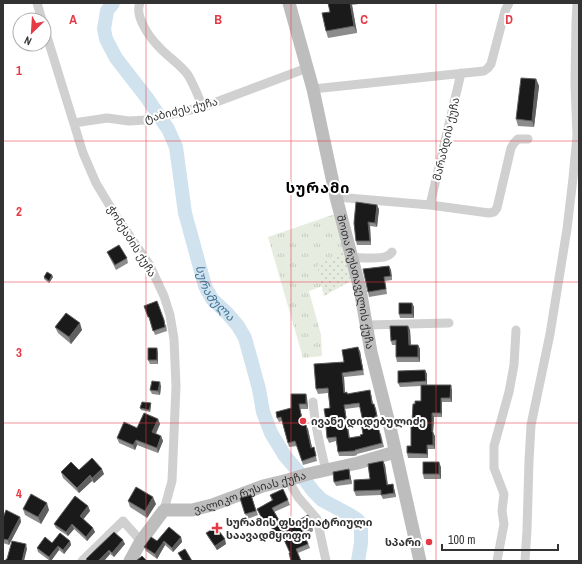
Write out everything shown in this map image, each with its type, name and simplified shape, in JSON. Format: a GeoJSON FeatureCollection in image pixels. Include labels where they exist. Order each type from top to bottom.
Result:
{"type":"FeatureCollection","features":[{"type":"Feature","properties":{"kind":"street","name":"შოთა რუსთაველის ქუჩა"},"geometry":{"type":"LineString","coordinates":[[289,3],[313,89],[336,197],[360,289],[371,352],[396,452],[420,561]]}},
{"type":"Feature","properties":{"kind":"street"},"geometry":{"type":"LineString","coordinates":[[313,89],[484,71],[491,64],[505,11],[509,3]]}},
{"type":"Feature","properties":{"kind":"street"},"geometry":{"type":"LineString","coordinates":[[525,561],[531,425],[550,334],[567,229],[577,136],[575,84],[577,3]]}},
{"type":"Feature","properties":{"kind":"street"},"geometry":{"type":"LineString","coordinates":[[138,4],[139,17],[150,35],[159,47],[181,66],[189,76],[203,106]]}},
{"type":"Feature","properties":{"kind":"street","name":"ჭონქაძის ქუჩა"},"geometry":{"type":"LineString","coordinates":[[52,52],[83,153],[96,183],[114,214],[149,264],[164,296],[170,315],[174,339],[176,386],[172,481],[164,510]]}},
{"type":"Feature","properties":{"kind":"street","name":"ტაბიძეს ქუჩა"},"geometry":{"type":"LineString","coordinates":[[74,123],[107,118],[129,121],[145,120],[178,113],[203,106],[307,68]]}},
{"type":"Feature","properties":{"kind":"street","name":"მარაბდის ქუჩა"},"geometry":{"type":"LineString","coordinates":[[430,205],[461,73]]}},
{"type":"Feature","properties":{"kind":"street"},"geometry":{"type":"LineString","coordinates":[[336,197],[430,205],[488,213],[494,212],[497,208],[511,148],[518,139],[528,139]]}},
{"type":"Feature","properties":{"kind":"street"},"geometry":{"type":"LineString","coordinates":[[352,257],[363,259],[370,257],[386,257],[392,252]]}},
{"type":"Feature","properties":{"kind":"street"},"geometry":{"type":"LineString","coordinates":[[367,325],[449,322]]}},
{"type":"Feature","properties":{"kind":"street"},"geometry":{"type":"LineString","coordinates":[[497,561],[504,524],[502,511],[504,494],[494,468],[494,446],[509,392],[514,365],[516,330]]}},
{"type":"Feature","properties":{"kind":"street"},"geometry":{"type":"LineString","coordinates":[[313,402],[320,450],[326,470]]}},
{"type":"Feature","properties":{"kind":"street","name":"ვალიკო რუსიას ქუჩა"},"geometry":{"type":"LineString","coordinates":[[164,510],[192,510],[212,505],[263,486],[358,463],[396,452]]}},
{"type":"Feature","properties":{"kind":"street"},"geometry":{"type":"LineString","coordinates":[[289,480],[298,497],[317,519],[326,561]]}},
{"type":"Feature","properties":{"kind":"street"},"geometry":{"type":"LineString","coordinates":[[130,561],[141,541],[164,510]]}},
{"type":"Feature","properties":{"kind":"street"},"geometry":{"type":"LineString","coordinates":[[82,561],[123,521],[141,541]]}},
{"type":"Feature","properties":{"kind":"green space"},"geometry":{"type":"Polygon","coordinates":[[[335,214],[357,274],[309,291],[321,335],[322,356],[303,358],[268,237],[335,214]]]}},
{"type":"Feature","properties":{"kind":"green space"},"geometry":{"type":"Polygon","coordinates":[[[343,251],[351,281],[324,296],[317,266],[343,251]]]}},
{"type":"Feature","properties":{"kind":"building"},"geometry":{"type":"Polygon","coordinates":[[[328,3],[350,3],[354,26],[326,31],[322,13],[330,12],[328,3]]]}},
{"type":"Feature","properties":{"kind":"building"},"geometry":{"type":"Polygon","coordinates":[[[521,78],[536,79],[532,121],[516,119],[521,78]]]}},
{"type":"Feature","properties":{"kind":"building"},"geometry":{"type":"Polygon","coordinates":[[[356,202],[377,205],[375,223],[368,222],[370,241],[356,241],[354,223],[356,202]]]}},
{"type":"Feature","properties":{"kind":"building"},"geometry":{"type":"Polygon","coordinates":[[[119,245],[127,258],[115,265],[107,252],[119,245]]]}},
{"type":"Feature","properties":{"kind":"building"},"geometry":{"type":"Polygon","coordinates":[[[389,266],[391,276],[384,277],[386,289],[368,292],[363,269],[389,266]]]}},
{"type":"Feature","properties":{"kind":"building"},"geometry":{"type":"Polygon","coordinates":[[[47,272],[52,275],[49,281],[44,277],[47,272]]]}},
{"type":"Feature","properties":{"kind":"building"},"geometry":{"type":"Polygon","coordinates":[[[157,301],[165,327],[153,331],[144,306],[157,301]]]}},
{"type":"Feature","properties":{"kind":"building"},"geometry":{"type":"Polygon","coordinates":[[[399,303],[412,303],[412,314],[399,314],[399,303]]]}},
{"type":"Feature","properties":{"kind":"building"},"geometry":{"type":"Polygon","coordinates":[[[66,313],[80,323],[69,337],[55,327],[66,313]]]}},
{"type":"Feature","properties":{"kind":"building"},"geometry":{"type":"Polygon","coordinates":[[[390,326],[408,326],[409,345],[418,345],[418,357],[396,357],[396,340],[391,341],[390,326]]]}},
{"type":"Feature","properties":{"kind":"building"},"geometry":{"type":"Polygon","coordinates":[[[358,347],[363,370],[342,373],[344,393],[347,392],[347,394],[370,390],[382,443],[355,451],[338,452],[336,437],[327,438],[324,409],[330,408],[328,388],[316,389],[314,364],[344,362],[342,350],[358,347]],[[359,403],[344,405],[349,438],[361,436],[360,435],[363,434],[361,423],[363,422],[359,403]]]}},
{"type":"Feature","properties":{"kind":"building"},"geometry":{"type":"Polygon","coordinates":[[[148,348],[157,348],[157,360],[148,360],[148,348]]]}},
{"type":"Feature","properties":{"kind":"building"},"geometry":{"type":"Polygon","coordinates":[[[425,370],[426,381],[398,383],[398,371],[425,370]]]}},
{"type":"Feature","properties":{"kind":"building"},"geometry":{"type":"Polygon","coordinates":[[[152,381],[160,382],[158,391],[150,390],[152,381]]]}},
{"type":"Feature","properties":{"kind":"building"},"geometry":{"type":"Polygon","coordinates":[[[421,385],[451,385],[450,398],[441,398],[441,413],[432,413],[433,445],[427,445],[427,454],[407,453],[407,446],[411,446],[413,404],[415,404],[415,401],[421,401],[421,385]]]}},
{"type":"Feature","properties":{"kind":"building"},"geometry":{"type":"Polygon","coordinates":[[[291,394],[306,394],[306,404],[299,404],[303,425],[306,425],[311,448],[314,447],[316,456],[302,461],[295,441],[288,443],[281,417],[277,418],[276,412],[291,408],[291,394]]]}},
{"type":"Feature","properties":{"kind":"building"},"geometry":{"type":"Polygon","coordinates":[[[142,402],[151,403],[149,410],[140,408],[142,402]]]}},
{"type":"Feature","properties":{"kind":"building"},"geometry":{"type":"Polygon","coordinates":[[[144,413],[158,419],[152,432],[161,436],[157,448],[136,440],[133,445],[117,438],[124,422],[137,428],[144,413]]]}},
{"type":"Feature","properties":{"kind":"building"},"geometry":{"type":"Polygon","coordinates":[[[92,458],[102,469],[92,478],[90,475],[77,488],[61,472],[71,462],[79,470],[92,458]]]}},
{"type":"Feature","properties":{"kind":"building"},"geometry":{"type":"Polygon","coordinates":[[[383,461],[387,485],[393,484],[394,493],[381,495],[381,490],[354,491],[354,480],[370,479],[368,464],[383,461]]]}},
{"type":"Feature","properties":{"kind":"building"},"geometry":{"type":"Polygon","coordinates":[[[423,462],[439,462],[439,474],[423,474],[423,462]]]}},
{"type":"Feature","properties":{"kind":"building"},"geometry":{"type":"Polygon","coordinates":[[[349,469],[350,479],[334,482],[333,472],[349,469]]]}},
{"type":"Feature","properties":{"kind":"building"},"geometry":{"type":"Polygon","coordinates":[[[136,487],[153,497],[145,511],[128,501],[136,487]]]}},
{"type":"Feature","properties":{"kind":"building"},"geometry":{"type":"Polygon","coordinates":[[[283,489],[288,500],[272,508],[280,522],[285,520],[288,526],[308,515],[312,527],[303,532],[308,544],[296,549],[301,561],[291,561],[290,553],[282,535],[278,538],[268,520],[264,522],[257,509],[273,500],[270,495],[283,489]]]}},
{"type":"Feature","properties":{"kind":"building"},"geometry":{"type":"Polygon","coordinates":[[[31,494],[47,503],[38,517],[23,509],[31,494]]]}},
{"type":"Feature","properties":{"kind":"building"},"geometry":{"type":"Polygon","coordinates":[[[251,495],[256,511],[245,514],[240,498],[251,495]]]}},
{"type":"Feature","properties":{"kind":"building"},"geometry":{"type":"Polygon","coordinates":[[[75,496],[88,506],[80,516],[93,528],[86,537],[72,524],[66,532],[54,524],[75,496]]]}},
{"type":"Feature","properties":{"kind":"building"},"geometry":{"type":"Polygon","coordinates":[[[6,510],[20,517],[8,540],[3,539],[3,518],[6,510]]]}},
{"type":"Feature","properties":{"kind":"building"},"geometry":{"type":"Polygon","coordinates":[[[169,527],[181,537],[172,548],[164,541],[155,554],[144,547],[151,537],[157,541],[169,527]]]}},
{"type":"Feature","properties":{"kind":"building"},"geometry":{"type":"Polygon","coordinates":[[[216,527],[225,539],[215,546],[206,533],[216,527]]]}},
{"type":"Feature","properties":{"kind":"building"},"geometry":{"type":"Polygon","coordinates":[[[114,532],[123,540],[112,553],[109,550],[98,561],[88,561],[86,559],[114,532]]]}},
{"type":"Feature","properties":{"kind":"building"},"geometry":{"type":"Polygon","coordinates":[[[60,533],[70,541],[63,550],[58,546],[49,557],[37,548],[45,537],[52,543],[60,533]]]}},
{"type":"Feature","properties":{"kind":"building"},"geometry":{"type":"Polygon","coordinates":[[[12,541],[26,544],[22,561],[6,561],[12,541]]]}},
{"type":"Feature","properties":{"kind":"building"},"geometry":{"type":"Polygon","coordinates":[[[185,549],[192,561],[183,561],[178,553],[185,549]]]}},
{"type":"Feature","properties":{"kind":"building"},"geometry":{"type":"Polygon","coordinates":[[[142,556],[147,561],[136,561],[142,556]]]}},
{"type":"Feature","properties":{"kind":"waterway","name":"სურამულა"},"geometry":{"type":"LineString","coordinates":[[113,3],[107,11],[104,29],[106,39],[116,58],[147,98],[168,129],[176,147],[185,213],[205,286],[212,299],[227,313],[238,326],[245,338],[259,389],[263,412],[271,433],[285,456],[322,500],[358,520],[361,527],[361,543],[358,561]]}},
{"type":"Feature","properties":{"kind":"place","name":"ივანე დიდებულიძე"},"geometry":{"type":"Point","coordinates":[303,421]}},
{"type":"Feature","properties":{"kind":"place","name":"სურამის ფსიქიატრიული საავადმყოფო"},"geometry":{"type":"Point","coordinates":[217,528]}},
{"type":"Feature","properties":{"kind":"place","name":"სპარი"},"geometry":{"type":"Point","coordinates":[429,542]}},
{"type":"Feature","properties":{"kind":"district","name":"სურამი"},"geometry":{"type":"Point","coordinates":[318,187]}}]}
